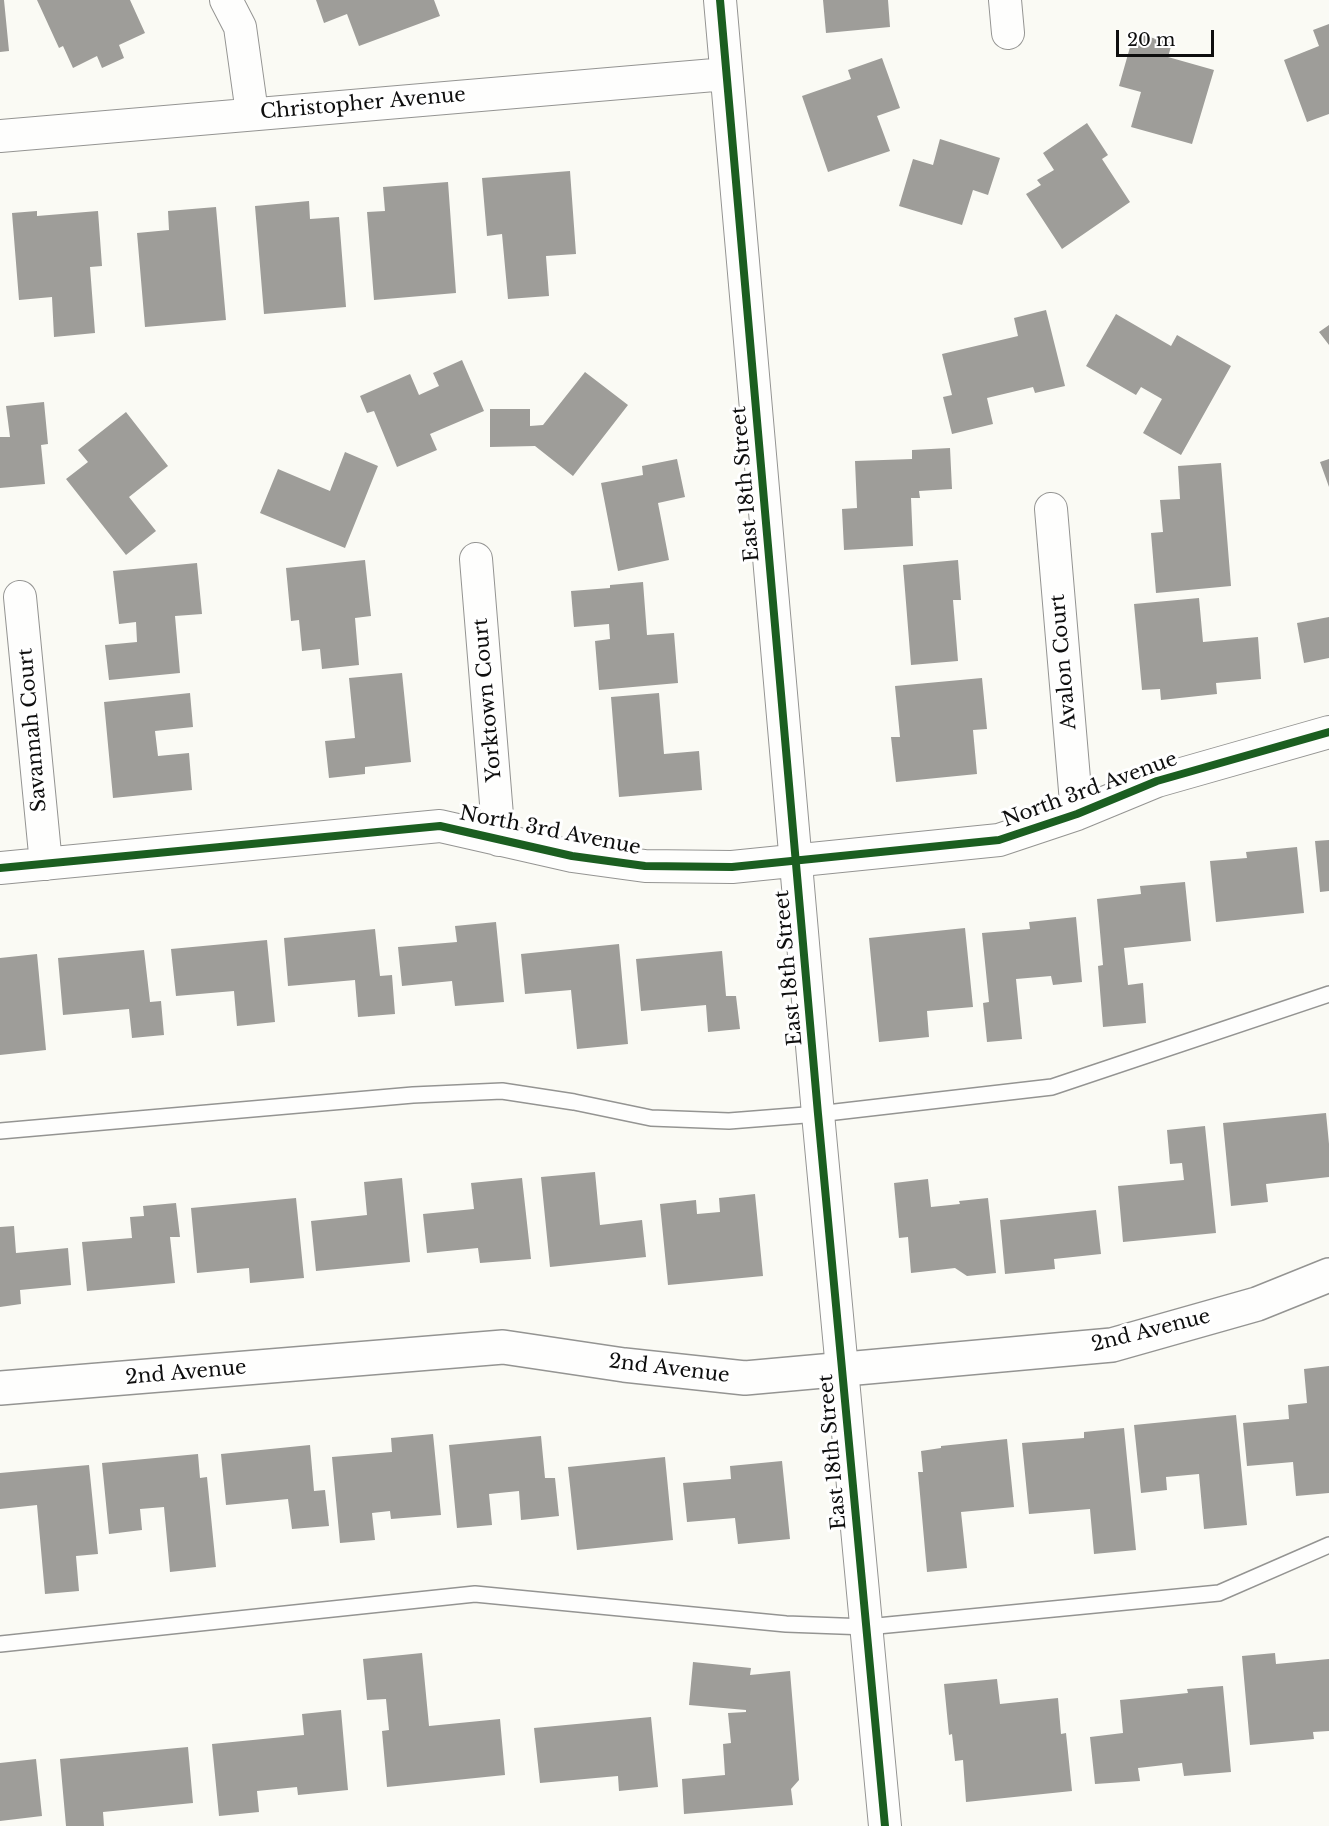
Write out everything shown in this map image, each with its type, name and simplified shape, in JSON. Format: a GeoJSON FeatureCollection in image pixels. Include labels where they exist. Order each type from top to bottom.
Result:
{"type":"FeatureCollection","features":[{"type":"Feature","properties":{"kind":"street"},"geometry":{"type":"LineString","coordinates":[[226,0],[240,27],[252,113]]}},
{"type":"Feature","properties":{"kind":"street","name":"East 18th Street"},"geometry":{"type":"LineString","coordinates":[[720,0],[885,1826]]}},
{"type":"Feature","properties":{"kind":"street"},"geometry":{"type":"LineString","coordinates":[[1005,0],[1008,33]]}},
{"type":"Feature","properties":{"kind":"street","name":"Christopher Avenue"},"geometry":{"type":"LineString","coordinates":[[0,136],[726,74]]}},
{"type":"Feature","properties":{"kind":"street","name":"Avalon Court"},"geometry":{"type":"LineString","coordinates":[[1051,509],[1077,814]]}},
{"type":"Feature","properties":{"kind":"street","name":"Yorktown Court"},"geometry":{"type":"LineString","coordinates":[[476,559],[499,840]]}},
{"type":"Feature","properties":{"kind":"street","name":"Savannah Court"},"geometry":{"type":"LineString","coordinates":[[20,597],[46,864]]}},
{"type":"Feature","properties":{"kind":"street","name":"North 3rd Avenue"},"geometry":{"type":"LineString","coordinates":[[0,868],[440,826],[572,856],[645,866],[732,867],[999,840],[1077,814],[1157,781],[1329,732]]}},
{"type":"Feature","properties":{"kind":"street","name":"2nd Avenue"},"geometry":{"type":"LineString","coordinates":[[0,1388],[502,1347],[624,1365],[745,1378],[1112,1345],[1257,1304],[1329,1275]]}},
{"type":"Feature","properties":{"kind":"lane"},"geometry":{"type":"LineString","coordinates":[[0,1131],[413,1095],[502,1091],[574,1102],[651,1118],[729,1121],[819,1114],[1052,1087],[1329,994]]}},
{"type":"Feature","properties":{"kind":"lane"},"geometry":{"type":"LineString","coordinates":[[0,1644],[475,1594],[786,1624],[867,1627],[1219,1593],[1329,1545]]}},
{"type":"Feature","properties":{"kind":"building"},"geometry":{"type":"Polygon","coordinates":[[[0,0],[4,0],[9,51],[0,52],[0,0]]]}},
{"type":"Feature","properties":{"kind":"building"},"geometry":{"type":"Polygon","coordinates":[[[37,0],[130,0],[145,33],[119,45],[124,58],[102,68],[97,56],[73,68],[63,46],[59,48],[37,0]]]}},
{"type":"Feature","properties":{"kind":"building"},"geometry":{"type":"Polygon","coordinates":[[[316,0],[434,0],[440,16],[359,46],[347,14],[324,23],[316,0]]]}},
{"type":"Feature","properties":{"kind":"building"},"geometry":{"type":"Polygon","coordinates":[[[823,0],[888,0],[890,27],[826,33],[823,0]]]}},
{"type":"Feature","properties":{"kind":"building"},"geometry":{"type":"Polygon","coordinates":[[[1329,24],[1329,114],[1307,122],[1284,60],[1319,46],[1313,30],[1329,24]]]}},
{"type":"Feature","properties":{"kind":"building"},"geometry":{"type":"Polygon","coordinates":[[[1134,33],[1172,43],[1168,57],[1214,70],[1192,144],[1131,127],[1141,92],[1119,86],[1134,33]]]}},
{"type":"Feature","properties":{"kind":"building"},"geometry":{"type":"Polygon","coordinates":[[[882,58],[900,108],[877,116],[890,151],[828,172],[802,96],[851,79],[848,70],[882,58]]]}},
{"type":"Feature","properties":{"kind":"building"},"geometry":{"type":"Polygon","coordinates":[[[1087,123],[1108,155],[1102,159],[1130,202],[1062,249],[1026,194],[1041,185],[1037,180],[1054,170],[1043,153],[1087,123]]]}},
{"type":"Feature","properties":{"kind":"building"},"geometry":{"type":"Polygon","coordinates":[[[940,139],[1000,158],[988,195],[973,190],[962,225],[899,206],[913,159],[933,165],[940,139]]]}},
{"type":"Feature","properties":{"kind":"building"},"geometry":{"type":"Polygon","coordinates":[[[570,171],[576,254],[546,256],[549,296],[508,299],[502,234],[487,236],[482,178],[570,171]]]}},
{"type":"Feature","properties":{"kind":"building"},"geometry":{"type":"Polygon","coordinates":[[[448,182],[456,293],[374,300],[367,212],[385,211],[383,187],[448,182]]]}},
{"type":"Feature","properties":{"kind":"building"},"geometry":{"type":"Polygon","coordinates":[[[309,201],[310,219],[339,217],[346,307],[264,314],[255,206],[309,201]]]}},
{"type":"Feature","properties":{"kind":"building"},"geometry":{"type":"Polygon","coordinates":[[[216,207],[226,320],[145,327],[137,233],[169,230],[168,211],[216,207]]]}},
{"type":"Feature","properties":{"kind":"building"},"geometry":{"type":"Polygon","coordinates":[[[37,211],[37,216],[98,211],[102,266],[90,267],[95,333],[54,337],[52,297],[19,300],[12,213],[37,211]]]}},
{"type":"Feature","properties":{"kind":"building"},"geometry":{"type":"Polygon","coordinates":[[[1046,310],[1065,386],[1035,393],[1033,387],[987,398],[993,424],[952,434],[943,397],[952,395],[942,354],[1018,336],[1014,318],[1046,310]]]}},
{"type":"Feature","properties":{"kind":"building"},"geometry":{"type":"Polygon","coordinates":[[[1116,314],[1171,346],[1177,335],[1231,366],[1181,455],[1143,433],[1162,399],[1141,387],[1136,395],[1086,366],[1116,314]]]}},
{"type":"Feature","properties":{"kind":"building"},"geometry":{"type":"Polygon","coordinates":[[[1329,325],[1329,345],[1319,332],[1329,325]]]}},
{"type":"Feature","properties":{"kind":"building"},"geometry":{"type":"Polygon","coordinates":[[[462,360],[484,411],[430,434],[437,450],[397,467],[374,411],[367,413],[360,396],[410,374],[419,395],[439,386],[433,373],[462,360]]]}},
{"type":"Feature","properties":{"kind":"building"},"geometry":{"type":"Polygon","coordinates":[[[585,372],[628,405],[573,476],[535,446],[490,447],[490,409],[530,409],[530,426],[543,425],[585,372]]]}},
{"type":"Feature","properties":{"kind":"building"},"geometry":{"type":"Polygon","coordinates":[[[44,402],[48,444],[41,445],[45,484],[0,488],[0,437],[10,437],[6,406],[44,402]]]}},
{"type":"Feature","properties":{"kind":"building"},"geometry":{"type":"Polygon","coordinates":[[[126,412],[168,466],[129,497],[156,531],[126,555],[66,479],[88,462],[78,450],[126,412]]]}},
{"type":"Feature","properties":{"kind":"building"},"geometry":{"type":"Polygon","coordinates":[[[950,448],[952,489],[919,491],[920,498],[911,498],[913,546],[844,550],[842,509],[857,508],[855,461],[912,459],[912,450],[950,448]]]}},
{"type":"Feature","properties":{"kind":"building"},"geometry":{"type":"Polygon","coordinates":[[[345,452],[378,466],[345,548],[260,513],[278,469],[330,491],[345,452]]]}},
{"type":"Feature","properties":{"kind":"building"},"geometry":{"type":"Polygon","coordinates":[[[677,459],[685,497],[658,503],[669,560],[618,571],[601,483],[643,475],[642,466],[677,459]]]}},
{"type":"Feature","properties":{"kind":"building"},"geometry":{"type":"Polygon","coordinates":[[[1329,459],[1329,487],[1320,462],[1329,459]]]}},
{"type":"Feature","properties":{"kind":"building"},"geometry":{"type":"Polygon","coordinates":[[[1221,463],[1231,586],[1156,593],[1151,533],[1163,532],[1160,500],[1180,499],[1178,466],[1221,463]]]}},
{"type":"Feature","properties":{"kind":"building"},"geometry":{"type":"Polygon","coordinates":[[[365,560],[371,616],[355,618],[359,665],[322,669],[320,649],[302,651],[299,620],[291,621],[286,568],[365,560]]]}},
{"type":"Feature","properties":{"kind":"building"},"geometry":{"type":"Polygon","coordinates":[[[958,560],[961,600],[953,600],[958,661],[911,665],[903,565],[958,560]]]}},
{"type":"Feature","properties":{"kind":"building"},"geometry":{"type":"Polygon","coordinates":[[[197,563],[202,614],[175,616],[180,673],[109,680],[105,645],[137,642],[136,622],[119,624],[113,571],[197,563]]]}},
{"type":"Feature","properties":{"kind":"building"},"geometry":{"type":"Polygon","coordinates":[[[643,582],[647,635],[674,633],[678,683],[599,690],[595,641],[610,639],[609,624],[574,627],[571,591],[610,588],[610,585],[643,582]]]}},
{"type":"Feature","properties":{"kind":"building"},"geometry":{"type":"Polygon","coordinates":[[[1199,598],[1203,642],[1258,637],[1261,679],[1216,683],[1217,694],[1161,700],[1160,689],[1142,690],[1134,604],[1199,598]]]}},
{"type":"Feature","properties":{"kind":"building"},"geometry":{"type":"Polygon","coordinates":[[[1329,617],[1329,658],[1304,663],[1297,623],[1329,617]]]}},
{"type":"Feature","properties":{"kind":"building"},"geometry":{"type":"Polygon","coordinates":[[[402,673],[411,762],[365,767],[365,774],[329,778],[325,741],[355,738],[349,678],[402,673]]]}},
{"type":"Feature","properties":{"kind":"building"},"geometry":{"type":"Polygon","coordinates":[[[982,678],[987,729],[973,730],[977,774],[896,782],[891,737],[900,737],[895,686],[982,678]]]}},
{"type":"Feature","properties":{"kind":"building"},"geometry":{"type":"Polygon","coordinates":[[[190,693],[193,727],[155,731],[158,756],[189,753],[192,790],[113,798],[104,702],[190,693]]]}},
{"type":"Feature","properties":{"kind":"building"},"geometry":{"type":"Polygon","coordinates":[[[659,693],[664,754],[699,751],[702,790],[619,797],[611,697],[659,693]]]}},
{"type":"Feature","properties":{"kind":"building"},"geometry":{"type":"Polygon","coordinates":[[[1329,840],[1329,891],[1320,892],[1315,841],[1329,840]]]}},
{"type":"Feature","properties":{"kind":"building"},"geometry":{"type":"Polygon","coordinates":[[[1297,847],[1304,913],[1216,922],[1210,861],[1247,858],[1246,852],[1297,847]]]}},
{"type":"Feature","properties":{"kind":"building"},"geometry":{"type":"Polygon","coordinates":[[[1185,882],[1191,941],[1124,948],[1128,985],[1143,983],[1146,1023],[1103,1027],[1098,966],[1103,965],[1097,899],[1141,894],[1140,886],[1185,882]]]}},
{"type":"Feature","properties":{"kind":"building"},"geometry":{"type":"Polygon","coordinates":[[[1076,917],[1082,982],[1053,985],[1051,976],[1016,979],[1022,1039],[987,1042],[983,1003],[989,1002],[982,933],[1030,929],[1029,922],[1076,917]]]}},
{"type":"Feature","properties":{"kind":"building"},"geometry":{"type":"Polygon","coordinates":[[[496,922],[504,1002],[455,1006],[452,981],[402,986],[398,947],[457,942],[455,926],[496,922]]]}},
{"type":"Feature","properties":{"kind":"building"},"geometry":{"type":"Polygon","coordinates":[[[965,928],[973,1007],[927,1011],[929,1037],[879,1042],[869,938],[965,928]]]}},
{"type":"Feature","properties":{"kind":"building"},"geometry":{"type":"Polygon","coordinates":[[[375,929],[380,976],[392,975],[395,1014],[358,1017],[355,980],[288,986],[284,938],[375,929]]]}},
{"type":"Feature","properties":{"kind":"building"},"geometry":{"type":"Polygon","coordinates":[[[267,940],[275,1022],[237,1026],[234,991],[176,996],[171,949],[267,940]]]}},
{"type":"Feature","properties":{"kind":"building"},"geometry":{"type":"Polygon","coordinates":[[[619,944],[628,1044],[577,1049],[571,990],[525,994],[521,954],[619,944]]]}},
{"type":"Feature","properties":{"kind":"building"},"geometry":{"type":"Polygon","coordinates":[[[144,950],[150,1002],[161,1001],[164,1035],[132,1038],[129,1009],[63,1015],[58,958],[144,950]]]}},
{"type":"Feature","properties":{"kind":"building"},"geometry":{"type":"Polygon","coordinates":[[[722,951],[726,996],[736,996],[740,1029],[708,1032],[706,1005],[641,1011],[636,959],[722,951]]]}},
{"type":"Feature","properties":{"kind":"building"},"geometry":{"type":"Polygon","coordinates":[[[37,954],[46,1050],[0,1055],[0,958],[37,954]]]}},
{"type":"Feature","properties":{"kind":"building"},"geometry":{"type":"Polygon","coordinates":[[[1326,1113],[1329,1177],[1266,1184],[1268,1202],[1231,1206],[1223,1123],[1326,1113]]]}},
{"type":"Feature","properties":{"kind":"building"},"geometry":{"type":"Polygon","coordinates":[[[1205,1126],[1216,1233],[1123,1242],[1118,1186],[1184,1180],[1182,1163],[1170,1164],[1167,1130],[1205,1126]]]}},
{"type":"Feature","properties":{"kind":"building"},"geometry":{"type":"Polygon","coordinates":[[[595,1172],[600,1225],[642,1220],[646,1257],[550,1267],[541,1177],[595,1172]]]}},
{"type":"Feature","properties":{"kind":"building"},"geometry":{"type":"Polygon","coordinates":[[[402,1178],[410,1262],[316,1271],[311,1221],[367,1215],[364,1182],[402,1178]]]}},
{"type":"Feature","properties":{"kind":"building"},"geometry":{"type":"Polygon","coordinates":[[[522,1178],[531,1259],[480,1263],[478,1248],[427,1253],[423,1214],[474,1209],[471,1183],[522,1178]]]}},
{"type":"Feature","properties":{"kind":"building"},"geometry":{"type":"Polygon","coordinates":[[[928,1179],[931,1207],[988,1198],[996,1273],[967,1276],[955,1268],[911,1273],[908,1237],[899,1238],[894,1183],[928,1179]]]}},
{"type":"Feature","properties":{"kind":"building"},"geometry":{"type":"Polygon","coordinates":[[[755,1194],[763,1276],[668,1285],[660,1204],[696,1200],[697,1214],[720,1212],[719,1198],[755,1194]]]}},
{"type":"Feature","properties":{"kind":"building"},"geometry":{"type":"Polygon","coordinates":[[[296,1198],[304,1278],[250,1283],[249,1268],[197,1273],[191,1208],[296,1198]]]}},
{"type":"Feature","properties":{"kind":"building"},"geometry":{"type":"Polygon","coordinates":[[[176,1203],[180,1237],[170,1237],[175,1283],[87,1291],[82,1242],[132,1238],[130,1217],[144,1216],[143,1206],[176,1203]]]}},
{"type":"Feature","properties":{"kind":"building"},"geometry":{"type":"Polygon","coordinates":[[[1096,1210],[1101,1254],[1054,1259],[1055,1269],[1005,1274],[1000,1220],[1096,1210]]]}},
{"type":"Feature","properties":{"kind":"building"},"geometry":{"type":"Polygon","coordinates":[[[14,1226],[16,1253],[68,1248],[71,1285],[20,1290],[21,1304],[0,1307],[0,1227],[14,1226]]]}},
{"type":"Feature","properties":{"kind":"building"},"geometry":{"type":"Polygon","coordinates":[[[1329,1366],[1329,1493],[1296,1496],[1293,1462],[1247,1466],[1243,1423],[1289,1419],[1288,1405],[1307,1403],[1304,1369],[1329,1366]]]}},
{"type":"Feature","properties":{"kind":"building"},"geometry":{"type":"Polygon","coordinates":[[[1236,1415],[1247,1525],[1204,1529],[1199,1474],[1166,1477],[1167,1490],[1141,1493],[1134,1425],[1236,1415]]]}},
{"type":"Feature","properties":{"kind":"building"},"geometry":{"type":"Polygon","coordinates":[[[1124,1428],[1136,1550],[1094,1554],[1090,1509],[1029,1514],[1022,1443],[1084,1438],[1084,1432],[1124,1428]]]}},
{"type":"Feature","properties":{"kind":"building"},"geometry":{"type":"Polygon","coordinates":[[[433,1434],[441,1515],[391,1519],[390,1511],[372,1513],[375,1540],[340,1543],[332,1457],[392,1452],[391,1438],[433,1434]]]}},
{"type":"Feature","properties":{"kind":"building"},"geometry":{"type":"Polygon","coordinates":[[[541,1436],[545,1478],[555,1478],[559,1516],[521,1520],[519,1491],[489,1494],[492,1525],[457,1528],[449,1445],[541,1436]]]}},
{"type":"Feature","properties":{"kind":"building"},"geometry":{"type":"Polygon","coordinates":[[[1007,1439],[1014,1507],[961,1512],[967,1568],[927,1572],[918,1472],[923,1472],[921,1451],[941,1448],[941,1446],[1007,1439]]]}},
{"type":"Feature","properties":{"kind":"building"},"geometry":{"type":"Polygon","coordinates":[[[310,1445],[314,1491],[325,1490],[329,1526],[292,1529],[288,1499],[226,1505],[221,1454],[310,1445]]]}},
{"type":"Feature","properties":{"kind":"building"},"geometry":{"type":"Polygon","coordinates":[[[198,1454],[200,1478],[207,1477],[216,1567],[170,1572],[164,1507],[140,1509],[142,1530],[109,1534],[102,1463],[198,1454]]]}},
{"type":"Feature","properties":{"kind":"building"},"geometry":{"type":"Polygon","coordinates":[[[665,1457],[673,1540],[577,1550],[568,1467],[665,1457]]]}},
{"type":"Feature","properties":{"kind":"building"},"geometry":{"type":"Polygon","coordinates":[[[782,1461],[790,1539],[738,1544],[735,1518],[687,1522],[683,1483],[731,1479],[730,1466],[782,1461]]]}},
{"type":"Feature","properties":{"kind":"building"},"geometry":{"type":"Polygon","coordinates":[[[89,1465],[98,1554],[76,1556],[79,1591],[45,1594],[37,1505],[0,1509],[0,1473],[89,1465]]]}},
{"type":"Feature","properties":{"kind":"building"},"geometry":{"type":"Polygon","coordinates":[[[422,1653],[429,1726],[500,1719],[505,1775],[387,1787],[382,1731],[389,1730],[386,1699],[367,1700],[363,1659],[422,1653]]]}},
{"type":"Feature","properties":{"kind":"building"},"geometry":{"type":"Polygon","coordinates":[[[1275,1653],[1276,1664],[1329,1659],[1329,1731],[1313,1732],[1314,1739],[1250,1745],[1242,1656],[1275,1653]]]}},
{"type":"Feature","properties":{"kind":"building"},"geometry":{"type":"Polygon","coordinates":[[[693,1662],[751,1668],[750,1675],[790,1671],[799,1780],[791,1789],[793,1805],[684,1814],[682,1779],[725,1775],[723,1744],[731,1743],[728,1713],[746,1712],[746,1710],[689,1705],[693,1662]]]}},
{"type":"Feature","properties":{"kind":"building"},"geometry":{"type":"Polygon","coordinates":[[[997,1679],[1000,1704],[1058,1698],[1061,1734],[1066,1733],[1072,1791],[966,1802],[963,1760],[955,1761],[952,1734],[949,1735],[944,1684],[997,1679]]]}},
{"type":"Feature","properties":{"kind":"building"},"geometry":{"type":"Polygon","coordinates":[[[1223,1686],[1231,1772],[1184,1776],[1182,1763],[1138,1768],[1140,1781],[1095,1784],[1090,1737],[1123,1733],[1120,1700],[1188,1693],[1187,1689],[1223,1686]]]}},
{"type":"Feature","properties":{"kind":"building"},"geometry":{"type":"Polygon","coordinates":[[[341,1710],[348,1790],[298,1795],[297,1787],[257,1791],[259,1812],[219,1816],[212,1744],[304,1735],[302,1714],[341,1710]]]}},
{"type":"Feature","properties":{"kind":"building"},"geometry":{"type":"Polygon","coordinates":[[[651,1717],[658,1787],[619,1791],[618,1776],[540,1783],[534,1728],[651,1717]]]}},
{"type":"Feature","properties":{"kind":"building"},"geometry":{"type":"Polygon","coordinates":[[[188,1747],[193,1803],[103,1812],[104,1826],[66,1826],[60,1759],[188,1747]]]}},
{"type":"Feature","properties":{"kind":"building"},"geometry":{"type":"Polygon","coordinates":[[[36,1759],[42,1816],[0,1821],[0,1763],[36,1759]]]}},
{"type":"Feature","properties":{"kind":"cycle path"},"geometry":{"type":"LineString","coordinates":[[720,0],[818,1114],[885,1826]]}},
{"type":"Feature","properties":{"kind":"cycle path"},"geometry":{"type":"LineString","coordinates":[[0,868],[440,826],[572,856],[645,866],[732,867],[999,840],[1077,814],[1157,781],[1329,732]]}}]}
